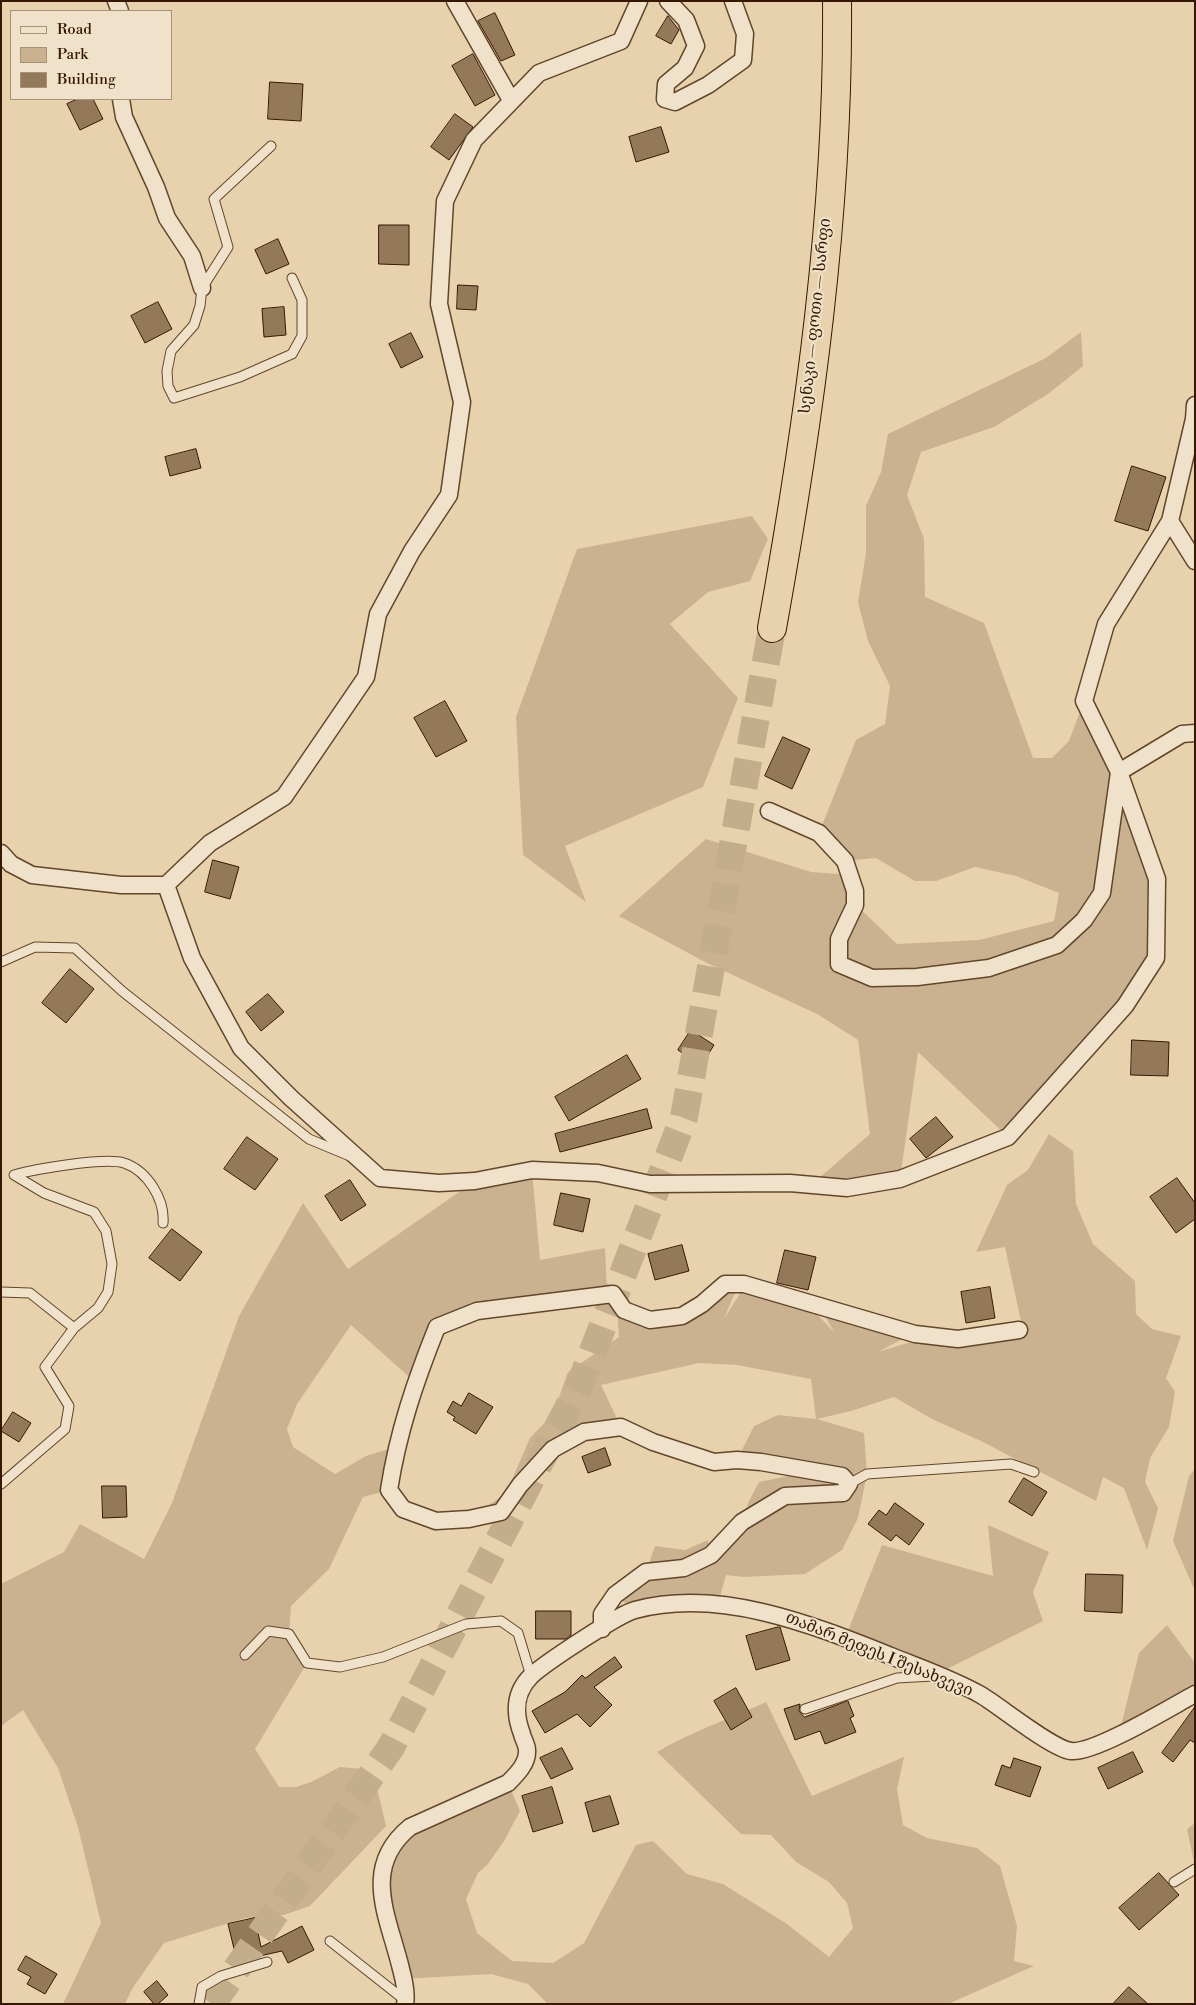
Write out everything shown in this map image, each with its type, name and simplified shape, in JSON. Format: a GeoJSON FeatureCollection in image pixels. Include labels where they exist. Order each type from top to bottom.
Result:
{"type":"FeatureCollection","features":[{"type":"Feature","properties":{"kind":"highway","name":"სენაკი — ფოთი — სარფი"},"geometry":{"type":"LineString","coordinates":[[772,628],[794,508],[818,324],[832,160],[837,1]]}},
{"type":"Feature","properties":{"kind":"street"},"geometry":{"type":"LineString","coordinates":[[455,1],[511,100]]}},
{"type":"Feature","properties":{"kind":"street"},"geometry":{"type":"LineString","coordinates":[[1,853],[11,864],[32,875],[121,884],[166,885],[210,843],[284,798],[366,677],[378,614],[412,551],[449,495],[462,402],[439,304],[445,201],[474,140],[511,100],[539,73],[620,42],[639,1]]}},
{"type":"Feature","properties":{"kind":"street"},"geometry":{"type":"LineString","coordinates":[[668,1],[686,20],[696,46],[685,68],[666,84],[664,99],[675,102],[708,85],[743,60],[745,34],[733,1]]}},
{"type":"Feature","properties":{"kind":"street"},"geometry":{"type":"LineString","coordinates":[[121,100],[124,116],[168,218],[192,256],[202,288]]}},
{"type":"Feature","properties":{"kind":"street"},"geometry":{"type":"LineString","coordinates":[[166,885],[192,958],[241,1048],[291,1098],[380,1178],[439,1183],[475,1181],[532,1170],[598,1173],[650,1184],[790,1183],[847,1188],[900,1180],[1008,1137],[1125,1006],[1156,958],[1157,878],[1119,772],[1084,701],[1106,624],[1170,521],[1194,419],[1195,405]]}},
{"type":"Feature","properties":{"kind":"street"},"geometry":{"type":"LineString","coordinates":[[1170,521],[1195,561]]}},
{"type":"Feature","properties":{"kind":"street"},"geometry":{"type":"LineString","coordinates":[[1119,772],[1182,734],[1195,733]]}},
{"type":"Feature","properties":{"kind":"street"},"geometry":{"type":"LineString","coordinates":[[769,811],[819,833],[845,861],[855,892],[856,905],[839,940],[839,964],[872,978],[917,977],[989,968],[1057,945],[1084,920],[1102,894],[1119,772]]}},
{"type":"Feature","properties":{"kind":"street"},"geometry":{"type":"LineString","coordinates":[[602,1629],[602,1614],[614,1595],[646,1572],[684,1568],[711,1555],[742,1522],[785,1496],[843,1493],[848,1484],[842,1476],[814,1471],[737,1460],[714,1462],[653,1442],[621,1427],[584,1432],[553,1449],[520,1485],[501,1512],[469,1520],[436,1521],[403,1509],[389,1490],[395,1447],[415,1382],[437,1327],[477,1311],[613,1294],[624,1310],[650,1320],[682,1316],[702,1304],[725,1284],[744,1284],[915,1334],[958,1339],[1019,1330]]}},
{"type":"Feature","properties":{"kind":"street","name":"თამარ მეფეს I შესახვევი"},"geometry":{"type":"LineString","coordinates":[[531,1676],[632,1610],[655,1605],[719,1605],[776,1614],[940,1676],[981,1695],[1053,1742],[1071,1750],[1092,1748],[1195,1694]]}},
{"type":"Feature","properties":{"kind":"street"},"geometry":{"type":"LineString","coordinates":[[405,2003],[399,1959],[382,1900],[383,1868],[391,1847],[397,1838],[410,1826],[508,1783],[520,1771],[527,1750],[516,1718],[517,1695],[531,1676]]}},
{"type":"Feature","properties":{"kind":"lane"},"geometry":{"type":"LineString","coordinates":[[271,146],[214,199],[228,247],[202,288],[200,306],[194,325],[171,351],[167,371],[168,386],[174,398],[240,377],[292,354],[302,336],[302,300],[292,278]]}},
{"type":"Feature","properties":{"kind":"lane"},"geometry":{"type":"LineString","coordinates":[[1,962],[35,947],[75,948],[122,992],[309,1139],[359,1160]]}},
{"type":"Feature","properties":{"kind":"lane"},"geometry":{"type":"LineString","coordinates":[[1,1484],[66,1429],[68,1406],[45,1367],[74,1328],[98,1308],[108,1292],[112,1264],[106,1231],[94,1212],[44,1193],[14,1175],[34,1169],[92,1163],[124,1163],[149,1180],[164,1212],[163,1223]]}},
{"type":"Feature","properties":{"kind":"lane"},"geometry":{"type":"LineString","coordinates":[[1,1292],[30,1293],[74,1328]]}},
{"type":"Feature","properties":{"kind":"lane"},"geometry":{"type":"LineString","coordinates":[[848,1484],[867,1474],[1011,1464],[1034,1472]]}},
{"type":"Feature","properties":{"kind":"lane"},"geometry":{"type":"LineString","coordinates":[[245,1655],[268,1631],[289,1634],[308,1663],[340,1667],[383,1657],[466,1624],[501,1622],[518,1634],[531,1676]]}},
{"type":"Feature","properties":{"kind":"lane"},"geometry":{"type":"LineString","coordinates":[[805,1709],[897,1678],[940,1676]]}},
{"type":"Feature","properties":{"kind":"lane"},"geometry":{"type":"LineString","coordinates":[[1174,1882],[1195,1869]]}},
{"type":"Feature","properties":{"kind":"lane"},"geometry":{"type":"LineString","coordinates":[[330,1941],[405,2003]]}},
{"type":"Feature","properties":{"kind":"lane"},"geometry":{"type":"LineString","coordinates":[[199,2004],[202,1987],[221,1976],[268,1962]]}},
{"type":"Feature","properties":{"kind":"green space"},"geometry":{"type":"Polygon","coordinates":[[[1081,332],[1083,366],[1048,394],[994,427],[921,452],[907,495],[924,539],[925,597],[984,623],[1033,758],[1052,758],[1069,741],[1084,701],[1157,879],[1156,958],[1008,1137],[918,1052],[900,1179],[811,1185],[870,1134],[858,1040],[817,1014],[707,963],[619,916],[706,839],[811,872],[850,875],[856,905],[897,944],[979,940],[1054,921],[1059,893],[1016,876],[975,867],[936,881],[915,881],[876,858],[845,861],[819,833],[856,740],[885,724],[890,686],[868,641],[858,602],[866,553],[866,506],[881,472],[888,434],[1046,358],[1081,332]]]}},
{"type":"Feature","properties":{"kind":"green space"},"geometry":{"type":"Polygon","coordinates":[[[752,516],[768,539],[750,581],[708,592],[670,624],[738,698],[703,787],[565,846],[586,902],[523,855],[516,717],[577,549],[752,516]]]}},
{"type":"Feature","properties":{"kind":"green space"},"geometry":{"type":"Polygon","coordinates":[[[1049,1134],[1073,1151],[1076,1204],[1093,1244],[1135,1281],[1136,1314],[1152,1329],[1181,1336],[1166,1378],[1175,1392],[1169,1427],[1150,1458],[1145,1482],[1158,1508],[1147,1550],[1124,1488],[1103,1477],[1096,1501],[981,1441],[932,1419],[894,1397],[851,1411],[817,1419],[864,1433],[867,1474],[858,1518],[842,1550],[805,1574],[744,1577],[726,1575],[718,1604],[633,1609],[615,1595],[646,1572],[655,1546],[685,1550],[708,1540],[711,1555],[742,1522],[748,1503],[759,1482],[812,1471],[737,1460],[754,1426],[778,1415],[816,1419],[811,1379],[737,1365],[699,1363],[601,1385],[621,1427],[553,1449],[501,1512],[469,1519],[506,1493],[530,1438],[553,1414],[568,1372],[619,1337],[617,1308],[683,1318],[726,1286],[737,1287],[724,1319],[744,1287],[810,1307],[834,1332],[823,1312],[908,1336],[878,1352],[917,1340],[1023,1331],[1005,1247],[976,1252],[1007,1185],[1028,1170],[1049,1134]]]}},
{"type":"Feature","properties":{"kind":"green space"},"geometry":{"type":"Polygon","coordinates":[[[532,1170],[540,1260],[605,1248],[607,1291],[437,1327],[415,1382],[351,1325],[297,1404],[287,1429],[293,1447],[335,1474],[366,1456],[395,1447],[389,1490],[363,1497],[329,1569],[291,1606],[289,1634],[307,1663],[255,1749],[279,1787],[296,1787],[311,1782],[340,1767],[364,1769],[377,1788],[386,1826],[310,1906],[284,1915],[245,1918],[164,1943],[132,1989],[125,2004],[63,2004],[101,1923],[78,1827],[58,1768],[23,1710],[1,1726],[1,1584],[64,1552],[80,1524],[144,1559],[172,1503],[239,1316],[303,1203],[348,1269],[475,1181],[532,1170]]]}},
{"type":"Feature","properties":{"kind":"green space"},"geometry":{"type":"Polygon","coordinates":[[[1195,1469],[1195,1591],[1173,1541],[1189,1476],[1195,1469]]]}},
{"type":"Feature","properties":{"kind":"green space"},"geometry":{"type":"Polygon","coordinates":[[[988,1525],[1049,1552],[1033,1592],[1043,1621],[941,1672],[845,1638],[882,1545],[993,1576],[988,1525]]]}},
{"type":"Feature","properties":{"kind":"green space"},"geometry":{"type":"Polygon","coordinates":[[[1167,1625],[1195,1663],[1195,1686],[1136,1720],[1121,1726],[1139,1653],[1167,1625]]]}},
{"type":"Feature","properties":{"kind":"green space"},"geometry":{"type":"Polygon","coordinates":[[[766,1702],[812,1796],[904,1757],[897,1789],[903,1825],[927,1838],[977,1848],[1000,1866],[1017,1926],[1014,1961],[1034,1966],[948,2004],[548,2004],[528,1984],[491,1974],[403,1979],[381,1885],[410,1827],[508,1783],[520,1811],[504,1841],[488,1864],[478,1873],[466,1899],[477,1933],[512,1961],[553,1963],[584,1943],[636,1845],[653,1841],[687,1874],[723,1884],[787,1924],[829,1957],[853,1928],[847,1903],[829,1882],[796,1862],[771,1835],[741,1834],[657,1752],[697,1731],[766,1702]]]}},
{"type":"Feature","properties":{"kind":"green space"},"geometry":{"type":"Polygon","coordinates":[[[1195,1823],[1195,1867],[1187,1829],[1195,1823]]]}},
{"type":"Feature","properties":{"kind":"building"},"geometry":{"type":"Polygon","coordinates":[[[495,13],[515,55],[501,61],[478,21],[495,13]]]}},
{"type":"Feature","properties":{"kind":"building"},"geometry":{"type":"Polygon","coordinates":[[[668,16],[679,30],[671,44],[656,36],[668,16]]]}},
{"type":"Feature","properties":{"kind":"building"},"geometry":{"type":"Polygon","coordinates":[[[473,54],[495,95],[475,106],[452,66],[473,54]]]}},
{"type":"Feature","properties":{"kind":"building"},"geometry":{"type":"Polygon","coordinates":[[[270,82],[303,84],[301,121],[268,119],[270,82]]]}},
{"type":"Feature","properties":{"kind":"building"},"geometry":{"type":"Polygon","coordinates":[[[76,100],[94,100],[103,119],[80,130],[67,104],[76,100]]]}},
{"type":"Feature","properties":{"kind":"building"},"geometry":{"type":"Polygon","coordinates":[[[455,114],[473,127],[449,160],[431,147],[455,114]]]}},
{"type":"Feature","properties":{"kind":"building"},"geometry":{"type":"Polygon","coordinates":[[[661,127],[669,152],[636,162],[629,137],[661,127]]]}},
{"type":"Feature","properties":{"kind":"building"},"geometry":{"type":"Polygon","coordinates":[[[379,225],[409,225],[409,265],[379,264],[379,225]]]}},
{"type":"Feature","properties":{"kind":"building"},"geometry":{"type":"Polygon","coordinates":[[[278,239],[289,264],[266,274],[255,250],[278,239]]]}},
{"type":"Feature","properties":{"kind":"building"},"geometry":{"type":"Polygon","coordinates":[[[458,285],[478,286],[476,310],[457,309],[458,285]]]}},
{"type":"Feature","properties":{"kind":"building"},"geometry":{"type":"Polygon","coordinates":[[[158,302],[172,329],[145,343],[131,316],[158,302]]]}},
{"type":"Feature","properties":{"kind":"building"},"geometry":{"type":"Polygon","coordinates":[[[284,307],[286,335],[264,337],[262,309],[284,307]]]}},
{"type":"Feature","properties":{"kind":"building"},"geometry":{"type":"Polygon","coordinates":[[[411,333],[423,357],[401,368],[389,344],[411,333]]]}},
{"type":"Feature","properties":{"kind":"building"},"geometry":{"type":"Polygon","coordinates":[[[196,449],[201,468],[170,476],[165,457],[196,449]]]}},
{"type":"Feature","properties":{"kind":"building"},"geometry":{"type":"Polygon","coordinates":[[[1132,466],[1166,477],[1148,531],[1115,521],[1132,466]]]}},
{"type":"Feature","properties":{"kind":"building"},"geometry":{"type":"Polygon","coordinates":[[[445,701],[467,741],[436,757],[414,718],[445,701]]]}},
{"type":"Feature","properties":{"kind":"building"},"geometry":{"type":"Polygon","coordinates":[[[783,737],[810,749],[792,789],[765,776],[783,737]]]}},
{"type":"Feature","properties":{"kind":"building"},"geometry":{"type":"Polygon","coordinates":[[[213,860],[239,867],[230,899],[205,892],[213,860]]]}},
{"type":"Feature","properties":{"kind":"building"},"geometry":{"type":"Polygon","coordinates":[[[70,969],[94,989],[66,1023],[42,1003],[70,969]]]}},
{"type":"Feature","properties":{"kind":"building"},"geometry":{"type":"Polygon","coordinates":[[[268,994],[284,1012],[261,1031],[246,1012],[268,994]]]}},
{"type":"Feature","properties":{"kind":"building"},"geometry":{"type":"Polygon","coordinates":[[[691,1030],[714,1045],[701,1066],[678,1050],[691,1030]]]}},
{"type":"Feature","properties":{"kind":"building"},"geometry":{"type":"Polygon","coordinates":[[[1132,1040],[1169,1042],[1168,1076],[1131,1075],[1132,1040]]]}},
{"type":"Feature","properties":{"kind":"building"},"geometry":{"type":"Polygon","coordinates":[[[627,1055],[641,1079],[569,1121],[555,1097],[627,1055]]]}},
{"type":"Feature","properties":{"kind":"building"},"geometry":{"type":"Polygon","coordinates":[[[647,1109],[652,1128],[560,1152],[555,1134],[647,1109]]]}},
{"type":"Feature","properties":{"kind":"building"},"geometry":{"type":"Polygon","coordinates":[[[936,1117],[953,1137],[926,1158],[910,1139],[936,1117]]]}},
{"type":"Feature","properties":{"kind":"building"},"geometry":{"type":"Polygon","coordinates":[[[247,1137],[278,1159],[255,1190],[224,1169],[247,1137]]]}},
{"type":"Feature","properties":{"kind":"building"},"geometry":{"type":"Polygon","coordinates":[[[1177,1178],[1195,1203],[1195,1219],[1176,1233],[1150,1197],[1177,1178]]]}},
{"type":"Feature","properties":{"kind":"building"},"geometry":{"type":"Polygon","coordinates":[[[350,1180],[366,1205],[341,1221],[325,1196],[350,1180]]]}},
{"type":"Feature","properties":{"kind":"building"},"geometry":{"type":"Polygon","coordinates":[[[561,1193],[590,1199],[583,1232],[554,1225],[561,1193]]]}},
{"type":"Feature","properties":{"kind":"building"},"geometry":{"type":"Polygon","coordinates":[[[172,1229],[202,1252],[180,1281],[149,1258],[172,1229]]]}},
{"type":"Feature","properties":{"kind":"building"},"geometry":{"type":"Polygon","coordinates":[[[682,1245],[689,1271],[655,1280],[648,1254],[682,1245]]]}},
{"type":"Feature","properties":{"kind":"building"},"geometry":{"type":"Polygon","coordinates":[[[785,1250],[816,1257],[808,1290],[777,1283],[785,1250]]]}},
{"type":"Feature","properties":{"kind":"building"},"geometry":{"type":"Polygon","coordinates":[[[990,1287],[995,1318],[966,1323],[961,1292],[990,1287]]]}},
{"type":"Feature","properties":{"kind":"building"},"geometry":{"type":"Polygon","coordinates":[[[469,1393],[493,1407],[476,1434],[453,1420],[455,1417],[447,1412],[453,1401],[461,1406],[469,1393]]]}},
{"type":"Feature","properties":{"kind":"building"},"geometry":{"type":"Polygon","coordinates":[[[13,1412],[31,1423],[19,1442],[1,1431],[13,1412]]]}},
{"type":"Feature","properties":{"kind":"building"},"geometry":{"type":"Polygon","coordinates":[[[605,1448],[611,1465],[588,1473],[582,1457],[605,1448]]]}},
{"type":"Feature","properties":{"kind":"building"},"geometry":{"type":"Polygon","coordinates":[[[1024,1478],[1047,1492],[1032,1516],[1009,1502],[1024,1478]]]}},
{"type":"Feature","properties":{"kind":"building"},"geometry":{"type":"Polygon","coordinates":[[[102,1486],[126,1486],[127,1517],[103,1518],[102,1486]]]}},
{"type":"Feature","properties":{"kind":"building"},"geometry":{"type":"Polygon","coordinates":[[[895,1503],[924,1524],[909,1545],[896,1535],[891,1541],[868,1524],[879,1510],[886,1515],[895,1503]]]}},
{"type":"Feature","properties":{"kind":"building"},"geometry":{"type":"Polygon","coordinates":[[[1086,1574],[1123,1575],[1122,1613],[1085,1611],[1086,1574]]]}},
{"type":"Feature","properties":{"kind":"building"},"geometry":{"type":"Polygon","coordinates":[[[536,1611],[571,1611],[571,1635],[566,1639],[536,1639],[536,1611]]]}},
{"type":"Feature","properties":{"kind":"building"},"geometry":{"type":"Polygon","coordinates":[[[780,1627],[790,1660],[756,1670],[746,1636],[780,1627]]]}},
{"type":"Feature","properties":{"kind":"building"},"geometry":{"type":"Polygon","coordinates":[[[615,1657],[622,1667],[594,1687],[612,1705],[590,1727],[577,1714],[545,1733],[532,1711],[565,1692],[582,1675],[585,1678],[615,1657]]]}},
{"type":"Feature","properties":{"kind":"building"},"geometry":{"type":"Polygon","coordinates":[[[736,1688],[752,1717],[731,1730],[714,1701],[736,1688]]]}},
{"type":"Feature","properties":{"kind":"building"},"geometry":{"type":"Polygon","coordinates":[[[848,1701],[854,1716],[850,1718],[856,1732],[825,1744],[820,1731],[795,1740],[784,1709],[800,1704],[799,1711],[804,1717],[848,1701]]]}},
{"type":"Feature","properties":{"kind":"building"},"geometry":{"type":"Polygon","coordinates":[[[1195,1707],[1195,1743],[1190,1740],[1173,1762],[1162,1753],[1195,1707]]]}},
{"type":"Feature","properties":{"kind":"building"},"geometry":{"type":"Polygon","coordinates":[[[562,1748],[573,1769],[551,1779],[540,1758],[562,1748]]]}},
{"type":"Feature","properties":{"kind":"building"},"geometry":{"type":"Polygon","coordinates":[[[1133,1752],[1143,1772],[1108,1789],[1098,1768],[1133,1752]]]}},
{"type":"Feature","properties":{"kind":"building"},"geometry":{"type":"Polygon","coordinates":[[[1014,1758],[1041,1767],[1030,1797],[995,1785],[1002,1765],[1010,1768],[1014,1758]]]}},
{"type":"Feature","properties":{"kind":"building"},"geometry":{"type":"Polygon","coordinates":[[[552,1787],[563,1823],[533,1832],[522,1796],[552,1787]]]}},
{"type":"Feature","properties":{"kind":"building"},"geometry":{"type":"Polygon","coordinates":[[[610,1796],[619,1824],[593,1832],[585,1803],[610,1796]]]}},
{"type":"Feature","properties":{"kind":"building"},"geometry":{"type":"Polygon","coordinates":[[[1159,1873],[1179,1895],[1139,1930],[1119,1908],[1159,1873]]]}},
{"type":"Feature","properties":{"kind":"building"},"geometry":{"type":"Polygon","coordinates":[[[255,1918],[261,1947],[302,1926],[314,1950],[288,1963],[282,1951],[237,1961],[228,1924],[255,1918]]]}},
{"type":"Feature","properties":{"kind":"building"},"geometry":{"type":"Polygon","coordinates":[[[26,1956],[57,1974],[45,1994],[27,1984],[31,1977],[18,1970],[26,1956]]]}},
{"type":"Feature","properties":{"kind":"building"},"geometry":{"type":"Polygon","coordinates":[[[157,1981],[168,1995],[158,2004],[154,2004],[144,1992],[157,1981]]]}},
{"type":"Feature","properties":{"kind":"building"},"geometry":{"type":"Polygon","coordinates":[[[1129,1987],[1148,2004],[1113,2004],[1129,1987]]]}},
{"type":"Feature","properties":{"kind":"tunnel"},"geometry":{"type":"LineString","coordinates":[[212,2004],[391,1747],[579,1387],[684,1117],[772,628]]}}]}
